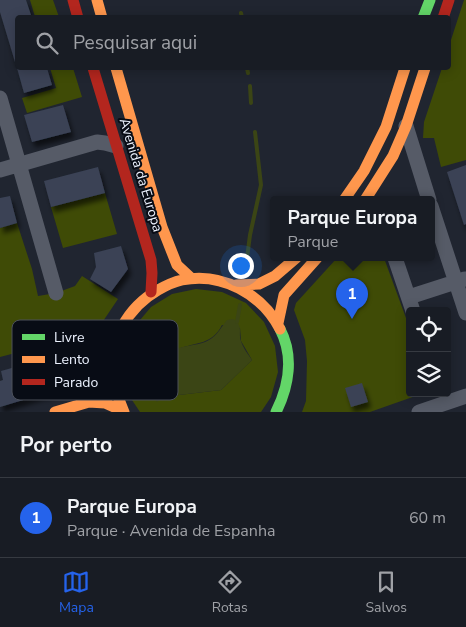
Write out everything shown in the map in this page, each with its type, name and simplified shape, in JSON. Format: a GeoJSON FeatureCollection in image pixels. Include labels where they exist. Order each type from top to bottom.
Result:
{"type":"FeatureCollection","features":[{"type":"Feature","properties":{"kind":"main road"},"geometry":{"type":"LineString","coordinates":[[74,0],[77,15]]}},
{"type":"Feature","properties":{"kind":"main road"},"geometry":{"type":"LineString","coordinates":[[97,0],[101,15]]}},
{"type":"Feature","properties":{"kind":"main road"},"geometry":{"type":"LineString","coordinates":[[424,15],[430,0]]}},
{"type":"Feature","properties":{"kind":"main road"},"geometry":{"type":"LineString","coordinates":[[444,15],[449,0]]}},
{"type":"Feature","properties":{"kind":"main road","name":"Avenida da Europa"},"geometry":{"type":"LineString","coordinates":[[94,70],[151,260],[151,292]]}},
{"type":"Feature","properties":{"kind":"main road","name":"Avenida da Europa"},"geometry":{"type":"LineString","coordinates":[[117,70],[163,232],[177,266],[191,278]]}},
{"type":"Feature","properties":{"kind":"main road"},"geometry":{"type":"LineString","coordinates":[[347,196],[364,171],[386,127],[404,70]]}},
{"type":"Feature","properties":{"kind":"main road"},"geometry":{"type":"LineString","coordinates":[[368,196],[393,156],[406,126],[424,70]]}},
{"type":"Feature","properties":{"kind":"main road"},"geometry":{"type":"LineString","coordinates":[[236,286],[259,284],[275,276],[292,261]]}},
{"type":"Feature","properties":{"kind":"main road"},"geometry":{"type":"LineString","coordinates":[[278,323],[284,296],[314,261]]}},
{"type":"Feature","properties":{"kind":"main road"},"geometry":{"type":"LineString","coordinates":[[126,320],[134,308],[151,292],[169,284],[191,278],[214,279],[236,286],[251,294],[263,304],[278,323],[285,341],[289,363],[288,382],[282,408]]}},
{"type":"Feature","properties":{"kind":"main road"},"geometry":{"type":"LineString","coordinates":[[55,412],[89,402],[105,403],[124,411]]}},
{"type":"Feature","properties":{"kind":"street"},"geometry":{"type":"LineString","coordinates":[[0,98],[56,293]]}},
{"type":"Feature","properties":{"kind":"street"},"geometry":{"type":"LineString","coordinates":[[406,126],[424,196]]}},
{"type":"Feature","properties":{"kind":"street"},"geometry":{"type":"LineString","coordinates":[[97,142],[111,128]]}},
{"type":"Feature","properties":{"kind":"street"},"geometry":{"type":"LineString","coordinates":[[0,170],[97,142],[116,146]]}},
{"type":"Feature","properties":{"kind":"street"},"geometry":{"type":"LineString","coordinates":[[435,222],[461,281],[466,313]]}},
{"type":"Feature","properties":{"kind":"street"},"geometry":{"type":"LineString","coordinates":[[396,261],[411,304],[461,281]]}},
{"type":"Feature","properties":{"kind":"street"},"geometry":{"type":"LineString","coordinates":[[419,412],[466,396]]}},
{"type":"Feature","properties":{"kind":"shaded area"},"geometry":{"type":"Polygon","coordinates":[[[30,0],[53,0],[58,15],[34,15],[30,0]]]}},
{"type":"Feature","properties":{"kind":"shaded area"},"geometry":{"type":"Polygon","coordinates":[[[464,0],[466,0],[466,160],[441,167],[434,138],[423,138],[424,122],[441,70],[451,70],[451,40],[464,0]]]}},
{"type":"Feature","properties":{"kind":"shaded area"},"geometry":{"type":"Polygon","coordinates":[[[51,70],[74,70],[82,97],[27,113],[22,98],[56,88],[51,70]]]}},
{"type":"Feature","properties":{"kind":"shaded area"},"geometry":{"type":"Polygon","coordinates":[[[105,193],[117,234],[63,248],[51,207],[105,193]]]}},
{"type":"Feature","properties":{"kind":"shaded area"},"geometry":{"type":"Polygon","coordinates":[[[17,223],[32,269],[38,296],[56,293],[75,286],[82,276],[118,299],[104,320],[12,320],[12,354],[0,357],[0,228],[17,223]]]}},
{"type":"Feature","properties":{"kind":"shaded area"},"geometry":{"type":"Polygon","coordinates":[[[334,261],[385,261],[406,318],[406,397],[413,397],[370,412],[302,412],[306,401],[307,361],[305,340],[294,310],[296,303],[334,261]]]}},
{"type":"Feature","properties":{"kind":"shaded area"},"geometry":{"type":"Polygon","coordinates":[[[196,289],[222,292],[246,303],[264,322],[275,346],[278,372],[271,397],[261,412],[140,412],[132,400],[178,400],[178,395],[221,390],[252,360],[241,341],[240,328],[222,325],[208,340],[178,349],[178,320],[140,320],[151,307],[172,294],[196,289]]]}},
{"type":"Feature","properties":{"kind":"shaded area"},"geometry":{"type":"Polygon","coordinates":[[[233,319],[240,327],[242,344],[252,360],[221,390],[178,395],[178,349],[209,340],[227,320],[233,319]]]}},
{"type":"Feature","properties":{"kind":"building"},"geometry":{"type":"Polygon","coordinates":[[[0,0],[26,0],[31,15],[15,15],[15,62],[0,12],[0,0]]]}},
{"type":"Feature","properties":{"kind":"building"},"geometry":{"type":"Polygon","coordinates":[[[18,70],[48,70],[52,85],[24,93],[18,70]]]}},
{"type":"Feature","properties":{"kind":"building"},"geometry":{"type":"Polygon","coordinates":[[[63,105],[71,132],[32,142],[24,115],[63,105]]]}},
{"type":"Feature","properties":{"kind":"building"},"geometry":{"type":"Polygon","coordinates":[[[466,165],[466,224],[464,225],[447,172],[466,165]]]}},
{"type":"Feature","properties":{"kind":"building"},"geometry":{"type":"Polygon","coordinates":[[[98,167],[105,193],[51,207],[44,181],[98,167]]]}},
{"type":"Feature","properties":{"kind":"building"},"geometry":{"type":"Polygon","coordinates":[[[10,196],[17,223],[0,228],[0,198],[10,196]]]}},
{"type":"Feature","properties":{"kind":"building"},"geometry":{"type":"Polygon","coordinates":[[[121,246],[128,269],[111,292],[90,279],[96,267],[94,253],[121,246]]]}},
{"type":"Feature","properties":{"kind":"building"},"geometry":{"type":"Polygon","coordinates":[[[12,368],[12,400],[23,400],[0,407],[0,381],[3,380],[1,371],[12,368]]]}},
{"type":"Feature","properties":{"kind":"building"},"geometry":{"type":"Polygon","coordinates":[[[362,383],[368,402],[351,407],[345,388],[362,383]]]}},
{"type":"Feature","properties":{"kind":"waterway"},"geometry":{"type":"LineString","coordinates":[[250,86],[251,103]]}},
{"type":"Feature","properties":{"kind":"waterway"},"geometry":{"type":"LineString","coordinates":[[245,273],[250,235],[261,185],[255,132]]}},
{"type":"Feature","properties":{"kind":"waterway"},"geometry":{"type":"LineString","coordinates":[[237,322],[240,305]]}},
{"type":"Feature","properties":{"kind":"traffic: fast"},"geometry":{"type":"LineString","coordinates":[[424,15],[430,0]]}},
{"type":"Feature","properties":{"kind":"traffic: fast"},"geometry":{"type":"LineString","coordinates":[[276,412],[284,392],[288,371],[287,350],[280,329]]}},
{"type":"Feature","properties":{"kind":"traffic: slow"},"geometry":{"type":"LineString","coordinates":[[97,0],[101,15]]}},
{"type":"Feature","properties":{"kind":"traffic: slow"},"geometry":{"type":"LineString","coordinates":[[117,70],[162,227],[177,265],[191,278]]}},
{"type":"Feature","properties":{"kind":"traffic: slow"},"geometry":{"type":"LineString","coordinates":[[347,196],[364,171],[386,127],[404,70]]}},
{"type":"Feature","properties":{"kind":"traffic: slow"},"geometry":{"type":"LineString","coordinates":[[368,196],[393,156],[406,126],[424,70]]}},
{"type":"Feature","properties":{"kind":"traffic: slow"},"geometry":{"type":"LineString","coordinates":[[236,285],[259,284],[275,276],[292,261]]}},
{"type":"Feature","properties":{"kind":"traffic: slow"},"geometry":{"type":"LineString","coordinates":[[278,323],[284,295],[314,261]]}},
{"type":"Feature","properties":{"kind":"traffic: slow"},"geometry":{"type":"LineString","coordinates":[[126,320],[147,297],[163,287],[182,280],[197,278],[212,279],[239,288],[263,305],[280,329]]}},
{"type":"Feature","properties":{"kind":"traffic: slow"},"geometry":{"type":"LineString","coordinates":[[120,400],[124,412]]}},
{"type":"Feature","properties":{"kind":"traffic: slow"},"geometry":{"type":"LineString","coordinates":[[55,412],[89,402],[105,403],[123,411]]}},
{"type":"Feature","properties":{"kind":"traffic: jam"},"geometry":{"type":"LineString","coordinates":[[73,0],[77,15]]}},
{"type":"Feature","properties":{"kind":"traffic: jam"},"geometry":{"type":"LineString","coordinates":[[444,15],[449,0]]}},
{"type":"Feature","properties":{"kind":"traffic: jam"},"geometry":{"type":"LineString","coordinates":[[94,70],[151,260],[151,292]]}},
{"type":"Feature","properties":{"kind":"place","name":"Parque Europa"},"geometry":{"type":"Point","coordinates":[352,319]}}]}
